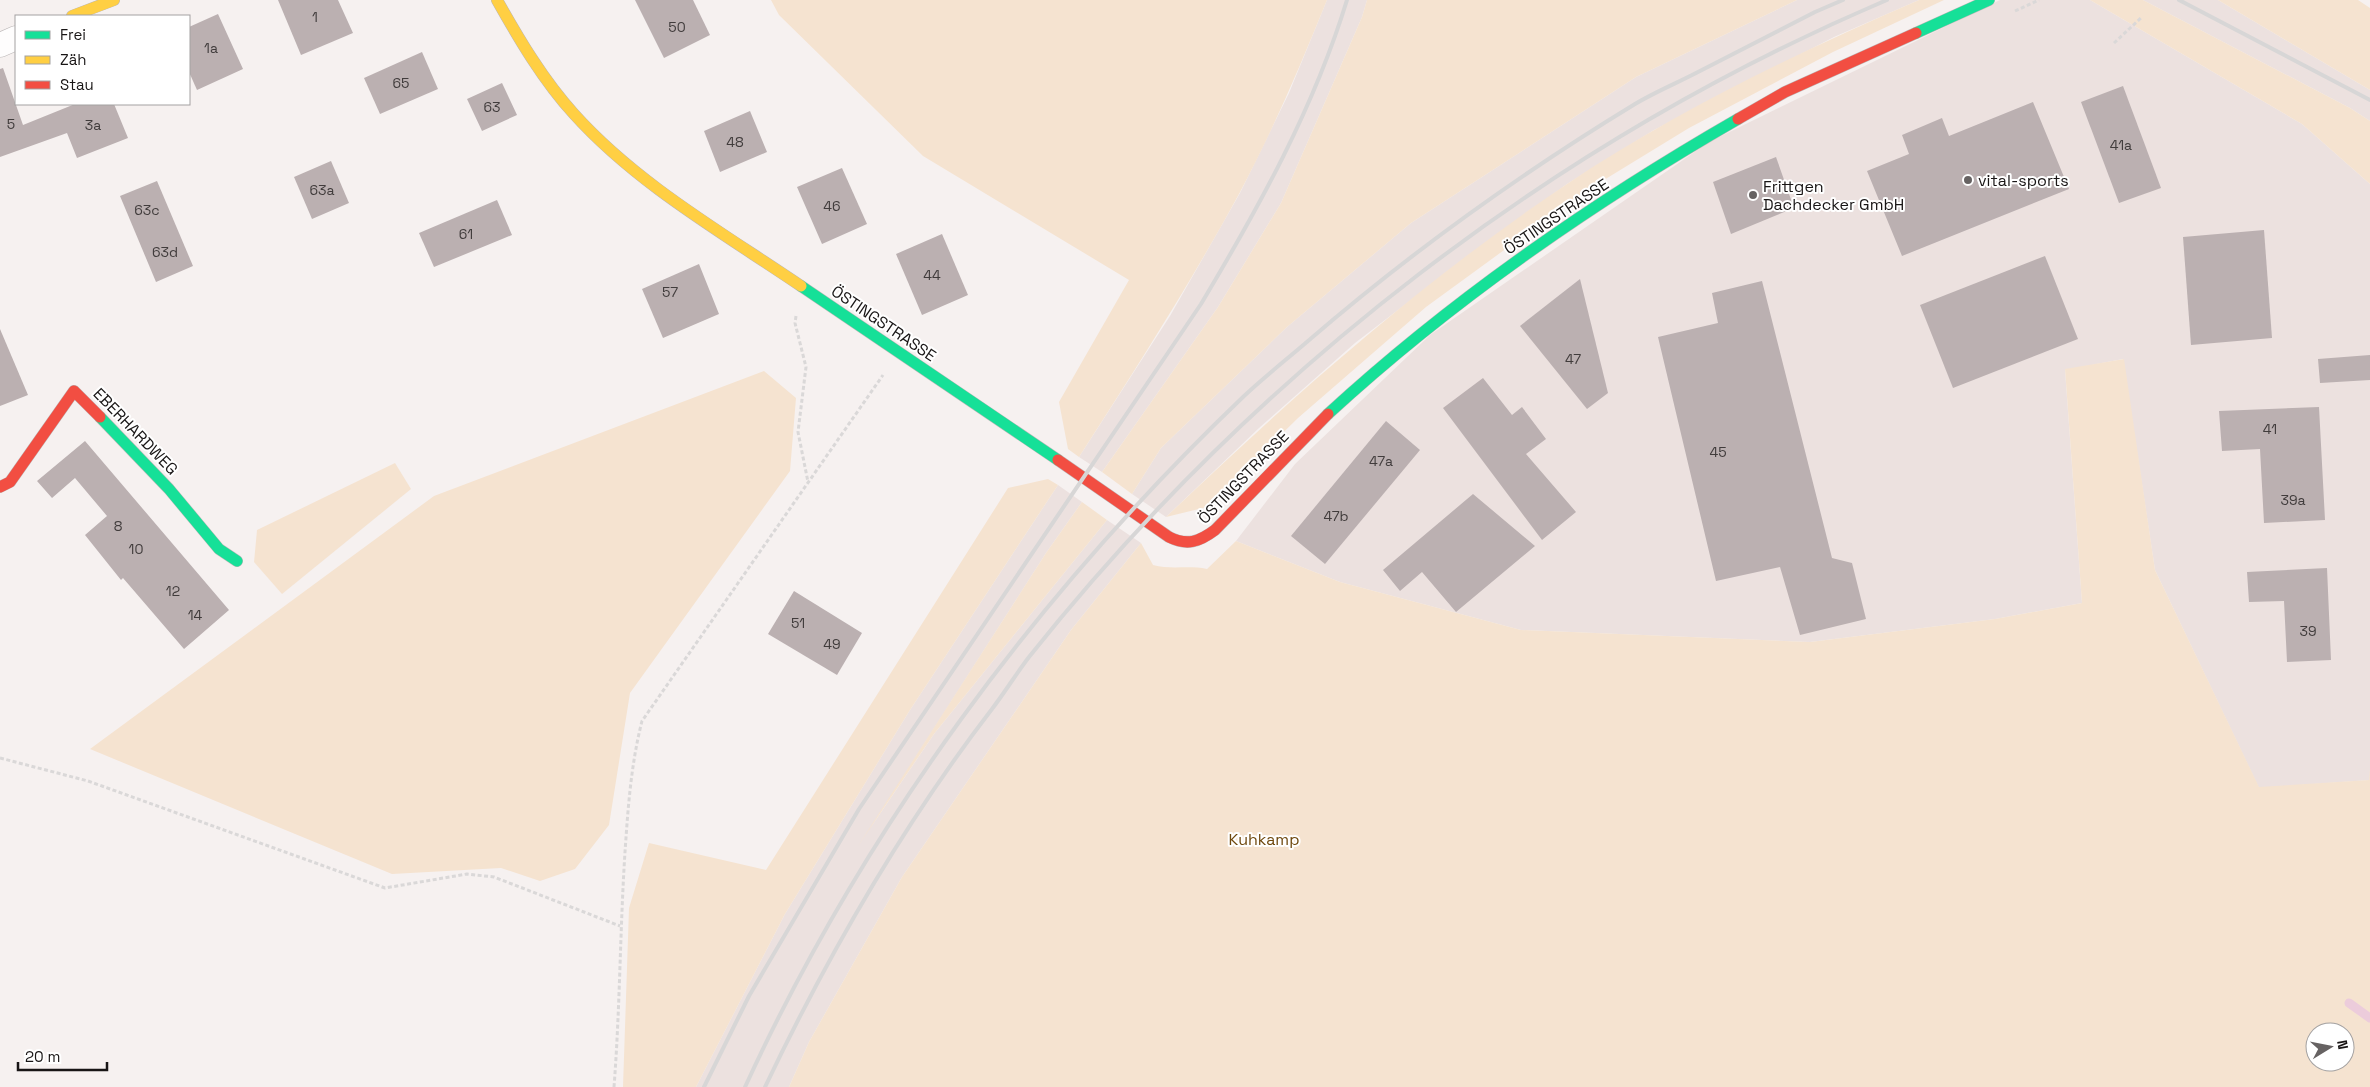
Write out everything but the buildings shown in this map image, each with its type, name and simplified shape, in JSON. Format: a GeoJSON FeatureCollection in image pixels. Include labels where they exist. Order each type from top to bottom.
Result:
{"type":"FeatureCollection","features":[{"type":"Feature","properties":{"kind":"street"},"geometry":{"type":"LineString","coordinates":[[75,15],[114,0]]}},
{"type":"Feature","properties":{"kind":"street","name":"ÖSTINGSTRASSE"},"geometry":{"type":"LineString","coordinates":[[497,0],[520,41],[572,112],[587,128],[652,185],[1161,532],[1185,544],[1204,540],[1306,435],[1414,339],[1515,263],[1584,216],[1710,135],[1785,92],[1989,0]]}},
{"type":"Feature","properties":{"kind":"street"},"geometry":{"type":"LineString","coordinates":[[0,45],[15,38]]}},
{"type":"Feature","properties":{"kind":"street","name":"EBERHARDWEG"},"geometry":{"type":"LineString","coordinates":[[0,487],[10,482],[74,391],[169,489],[219,549],[237,561]]}},
{"type":"Feature","properties":{"kind":"path"},"geometry":{"type":"LineString","coordinates":[[2114,42],[2142,17]]}},
{"type":"Feature","properties":{"kind":"path"},"geometry":{"type":"LineString","coordinates":[[797,308],[795,323],[806,367],[798,432],[808,483]]}},
{"type":"Feature","properties":{"kind":"path"},"geometry":{"type":"LineString","coordinates":[[614,1087],[620,1004],[620,926],[634,752],[642,721],[887,369]]}},
{"type":"Feature","properties":{"kind":"path"},"geometry":{"type":"LineString","coordinates":[[0,758],[88,781],[385,888],[467,874],[494,877],[620,926]]}},
{"type":"Feature","properties":{"kind":"shaded area"},"geometry":{"type":"Polygon","coordinates":[[[1327,0],[1367,0],[1362,17],[1281,203],[1218,307],[1102,472],[1079,457],[1170,316],[1240,193],[1289,93],[1327,0]]]}},
{"type":"Feature","properties":{"kind":"shaded area"},"geometry":{"type":"Polygon","coordinates":[[[1797,0],[1919,0],[1834,37],[1654,130],[1567,184],[1480,247],[1355,343],[1259,428],[1166,517],[1132,494],[1161,448],[1287,327],[1411,223],[1636,77],[1797,0]]]}},
{"type":"Feature","properties":{"kind":"shaded area"},"geometry":{"type":"Polygon","coordinates":[[[2000,0],[2090,0],[2302,124],[2370,184],[2370,780],[2259,788],[2155,570],[2123,359],[2065,370],[2082,603],[1995,619],[1810,642],[1521,630],[1340,582],[1236,541],[1295,464],[1430,335],[1709,142],[2000,0]]]}},
{"type":"Feature","properties":{"kind":"shaded area"},"geometry":{"type":"Polygon","coordinates":[[[2143,0],[2218,0],[2370,90],[2370,121],[2350,108],[2143,0]]]}},
{"type":"Feature","properties":{"kind":"shaded area"},"geometry":{"type":"Polygon","coordinates":[[[1058,485],[1082,502],[1046,553],[871,827],[934,734],[1107,520],[1141,543],[1071,630],[902,877],[809,1042],[789,1087],[696,1087],[785,914],[910,710],[1058,485]]]}},
{"type":"Feature","properties":{"kind":"green space"},"geometry":{"type":"Polygon","coordinates":[[[771,0],[1327,0],[1275,122],[1239,194],[1182,294],[1079,457],[1068,449],[1059,402],[1129,280],[923,156],[779,15],[771,0]]]}},
{"type":"Feature","properties":{"kind":"green space"},"geometry":{"type":"Polygon","coordinates":[[[1367,0],[1797,0],[1636,77],[1411,223],[1287,327],[1161,448],[1132,494],[1102,472],[1218,307],[1281,203],[1362,17],[1367,0]]]}},
{"type":"Feature","properties":{"kind":"green space"},"geometry":{"type":"Polygon","coordinates":[[[1919,0],[1944,0],[1833,52],[1689,128],[1581,194],[1426,307],[1298,418],[1207,507],[1166,517],[1261,428],[1359,342],[1410,300],[1513,221],[1609,157],[1695,107],[1783,62],[1919,0]]]}},
{"type":"Feature","properties":{"kind":"green space"},"geometry":{"type":"Polygon","coordinates":[[[2090,0],[2143,0],[2350,108],[2370,121],[2370,184],[2302,124],[2090,0]]]}},
{"type":"Feature","properties":{"kind":"green space"},"geometry":{"type":"Polygon","coordinates":[[[2218,0],[2358,0],[2370,8],[2370,90],[2218,0]]]}},
{"type":"Feature","properties":{"kind":"green space","name":"Kuhkamp"},"geometry":{"type":"Polygon","coordinates":[[[2124,359],[2155,570],[2259,787],[2369,780],[2370,769],[2370,1087],[789,1087],[809,1042],[902,877],[1071,630],[1141,543],[1153,565],[1207,569],[1236,541],[1340,582],[1521,630],[1810,642],[1995,619],[2082,603],[2065,369],[2124,359]]]}},
{"type":"Feature","properties":{"kind":"green space"},"geometry":{"type":"Polygon","coordinates":[[[764,371],[796,398],[790,471],[630,693],[609,825],[575,869],[540,881],[501,868],[392,874],[90,749],[434,496],[764,371]]]}},
{"type":"Feature","properties":{"kind":"green space"},"geometry":{"type":"Polygon","coordinates":[[[395,463],[411,489],[282,594],[254,562],[257,530],[395,463]]]}},
{"type":"Feature","properties":{"kind":"green space"},"geometry":{"type":"Polygon","coordinates":[[[1048,479],[1058,485],[910,710],[785,914],[696,1087],[623,1087],[629,908],[649,843],[766,870],[1008,488],[1048,479]]]}},
{"type":"Feature","properties":{"kind":"green space"},"geometry":{"type":"Polygon","coordinates":[[[1082,502],[1107,520],[934,734],[858,846],[1046,553],[1082,502]]]}},
{"type":"Feature","properties":{"kind":"waterway"},"geometry":{"type":"LineString","coordinates":[[2349,1003],[2370,1018]]}},
{"type":"Feature","properties":{"kind":"railway"},"geometry":{"type":"LineString","coordinates":[[704,1087],[749,996],[859,809],[1201,304],[1244,231],[1302,118],[1334,40],[1347,0]]}},
{"type":"Feature","properties":{"kind":"railway"},"geometry":{"type":"LineString","coordinates":[[745,1087],[792,991],[844,898],[901,807],[961,719],[1026,634],[1095,552],[1167,473],[1243,397],[1386,277],[1467,216],[1550,158],[1643,100],[1815,12],[1843,0]]}},
{"type":"Feature","properties":{"kind":"railway"},"geometry":{"type":"LineString","coordinates":[[765,1087],[814,989],[868,892],[927,799],[959,753],[1029,657],[1117,553],[1211,454],[1312,362],[1418,275],[1528,195],[1644,123],[1764,57],[1887,0]]}},
{"type":"Feature","properties":{"kind":"railway"},"geometry":{"type":"LineString","coordinates":[[2179,0],[2370,100]]}},
{"type":"Feature","properties":{"kind":"traffic: fast"},"geometry":{"type":"LineString","coordinates":[[1916,33],[1989,0]]}},
{"type":"Feature","properties":{"kind":"traffic: fast"},"geometry":{"type":"LineString","coordinates":[[1328,414],[1424,332],[1525,255],[1630,184],[1738,119]]}},
{"type":"Feature","properties":{"kind":"traffic: fast"},"geometry":{"type":"LineString","coordinates":[[801,286],[1058,460]]}},
{"type":"Feature","properties":{"kind":"traffic: fast"},"geometry":{"type":"LineString","coordinates":[[100,417],[169,489],[219,549],[237,561]]}},
{"type":"Feature","properties":{"kind":"traffic: slow"},"geometry":{"type":"LineString","coordinates":[[75,15],[114,0]]}},
{"type":"Feature","properties":{"kind":"traffic: slow"},"geometry":{"type":"LineString","coordinates":[[497,0],[523,44],[552,87],[574,114],[599,139],[653,185],[801,286]]}},
{"type":"Feature","properties":{"kind":"traffic: jam"},"geometry":{"type":"LineString","coordinates":[[1738,119],[1785,92],[1916,33]]}},
{"type":"Feature","properties":{"kind":"traffic: jam"},"geometry":{"type":"LineString","coordinates":[[0,487],[10,482],[74,391],[100,417]]}},
{"type":"Feature","properties":{"kind":"traffic: jam"},"geometry":{"type":"LineString","coordinates":[[1058,460],[1169,537],[1175,540],[1193,541],[1215,530],[1328,414]]}},
{"type":"Feature","properties":{"kind":"place","name":"vital-sports"},"geometry":{"type":"Point","coordinates":[1968,180]}},
{"type":"Feature","properties":{"kind":"place","name":"Frittgen Dachdecker GmbH"},"geometry":{"type":"Point","coordinates":[1753,195]}}]}
